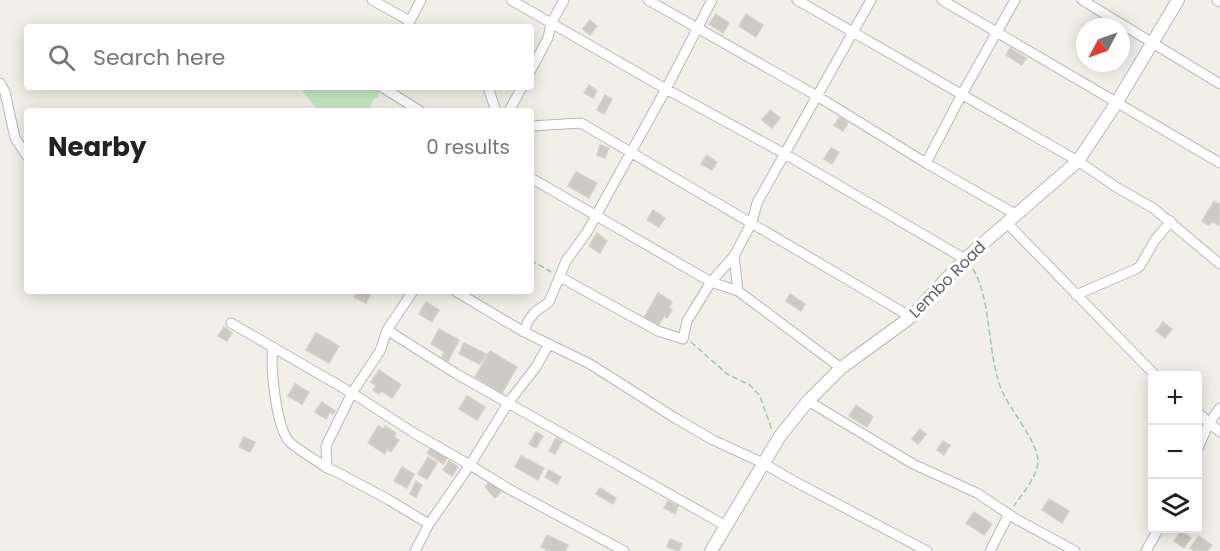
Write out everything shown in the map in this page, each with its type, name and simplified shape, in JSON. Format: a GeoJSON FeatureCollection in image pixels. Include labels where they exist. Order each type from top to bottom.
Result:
{"type":"FeatureCollection","features":[{"type":"Feature","properties":{"kind":"street"},"geometry":{"type":"LineString","coordinates":[[372,0],[409,24],[421,0]]}},
{"type":"Feature","properties":{"kind":"street"},"geometry":{"type":"LineString","coordinates":[[511,0],[965,259]]}},
{"type":"Feature","properties":{"kind":"street"},"geometry":{"type":"LineString","coordinates":[[534,64],[548,38],[550,24],[564,0]]}},
{"type":"Feature","properties":{"kind":"street"},"geometry":{"type":"LineString","coordinates":[[648,0],[817,96],[1010,218],[1076,295],[1152,371]]}},
{"type":"Feature","properties":{"kind":"street"},"geometry":{"type":"LineString","coordinates":[[524,332],[535,312],[549,302],[570,255],[587,232],[712,0]]}},
{"type":"Feature","properties":{"kind":"street"},"geometry":{"type":"LineString","coordinates":[[797,0],[1078,161],[1171,221],[1220,264]]}},
{"type":"Feature","properties":{"kind":"street"},"geometry":{"type":"LineString","coordinates":[[560,276],[658,331],[683,339],[687,321],[711,282],[734,256],[752,222],[757,203],[871,0]]}},
{"type":"Feature","properties":{"kind":"street"},"geometry":{"type":"LineString","coordinates":[[942,0],[1219,160]]}},
{"type":"Feature","properties":{"kind":"street"},"geometry":{"type":"LineString","coordinates":[[926,163],[1015,0]]}},
{"type":"Feature","properties":{"kind":"street"},"geometry":{"type":"LineString","coordinates":[[1082,0],[1220,84]]}},
{"type":"Feature","properties":{"kind":"street","name":"Lembo Road"},"geometry":{"type":"LineString","coordinates":[[711,551],[780,436],[808,401],[841,368],[911,316],[965,259],[1078,161],[1117,102],[1178,0]]}},
{"type":"Feature","properties":{"kind":"street"},"geometry":{"type":"LineString","coordinates":[[0,83],[5,92],[15,138],[24,152]]}},
{"type":"Feature","properties":{"kind":"street"},"geometry":{"type":"LineString","coordinates":[[387,90],[415,108]]}},
{"type":"Feature","properties":{"kind":"street"},"geometry":{"type":"LineString","coordinates":[[489,90],[495,108]]}},
{"type":"Feature","properties":{"kind":"street"},"geometry":{"type":"LineString","coordinates":[[511,108],[520,90]]}},
{"type":"Feature","properties":{"kind":"street"},"geometry":{"type":"LineString","coordinates":[[534,126],[581,123],[911,316]]}},
{"type":"Feature","properties":{"kind":"street"},"geometry":{"type":"LineString","coordinates":[[534,180],[711,282],[738,291],[841,368]]}},
{"type":"Feature","properties":{"kind":"street"},"geometry":{"type":"LineString","coordinates":[[1076,295],[1136,269],[1171,221]]}},
{"type":"Feature","properties":{"kind":"street"},"geometry":{"type":"LineString","coordinates":[[734,256],[738,291]]}},
{"type":"Feature","properties":{"kind":"street"},"geometry":{"type":"LineString","coordinates":[[327,468],[326,446],[352,393],[380,351],[387,330],[411,294]]}},
{"type":"Feature","properties":{"kind":"street"},"geometry":{"type":"LineString","coordinates":[[459,294],[524,332],[590,364],[713,440],[763,463],[927,551]]}},
{"type":"Feature","properties":{"kind":"street"},"geometry":{"type":"LineString","coordinates":[[231,323],[352,393],[509,489],[624,551]]}},
{"type":"Feature","properties":{"kind":"street"},"geometry":{"type":"LineString","coordinates":[[387,330],[455,373],[726,526]]}},
{"type":"Feature","properties":{"kind":"street"},"geometry":{"type":"LineString","coordinates":[[415,551],[429,524],[470,465],[508,403],[536,367],[549,344]]}},
{"type":"Feature","properties":{"kind":"street"},"geometry":{"type":"LineString","coordinates":[[273,347],[271,358],[274,396],[288,441],[327,468],[429,524]]}},
{"type":"Feature","properties":{"kind":"street"},"geometry":{"type":"LineString","coordinates":[[808,401],[913,464],[977,493],[1075,551]]}},
{"type":"Feature","properties":{"kind":"street"},"geometry":{"type":"LineString","coordinates":[[1202,438],[1220,408]]}},
{"type":"Feature","properties":{"kind":"street"},"geometry":{"type":"LineString","coordinates":[[1202,417],[1220,432]]}},
{"type":"Feature","properties":{"kind":"street"},"geometry":{"type":"LineString","coordinates":[[990,551],[1009,514]]}},
{"type":"Feature","properties":{"kind":"street"},"geometry":{"type":"LineString","coordinates":[[1146,551],[1156,533]]}},
{"type":"Feature","properties":{"kind":"path"},"geometry":{"type":"LineString","coordinates":[[965,259],[975,272],[978,281],[1002,392],[1037,455],[1037,470],[1009,514]]}},
{"type":"Feature","properties":{"kind":"path"},"geometry":{"type":"LineString","coordinates":[[534,262],[560,276]]}},
{"type":"Feature","properties":{"kind":"path"},"geometry":{"type":"LineString","coordinates":[[683,339],[688,339],[727,374],[750,385],[760,396],[770,428],[780,436]]}},
{"type":"Feature","properties":{"kind":"green space"},"geometry":{"type":"Polygon","coordinates":[[[302,90],[377,90],[379,92],[378,98],[374,99],[371,108],[316,108],[302,90]]]}},
{"type":"Feature","properties":{"kind":"building"},"geometry":{"type":"Polygon","coordinates":[[[716,14],[729,23],[723,33],[709,24],[716,14]]]}},
{"type":"Feature","properties":{"kind":"building"},"geometry":{"type":"Polygon","coordinates":[[[746,14],[763,25],[756,37],[739,26],[746,14]]]}},
{"type":"Feature","properties":{"kind":"building"},"geometry":{"type":"Polygon","coordinates":[[[590,20],[597,26],[590,35],[583,29],[590,20]]]}},
{"type":"Feature","properties":{"kind":"building"},"geometry":{"type":"Polygon","coordinates":[[[1010,48],[1026,58],[1022,65],[1006,55],[1010,48]]]}},
{"type":"Feature","properties":{"kind":"building"},"geometry":{"type":"Polygon","coordinates":[[[589,85],[597,91],[593,98],[584,93],[589,85]]]}},
{"type":"Feature","properties":{"kind":"building"},"geometry":{"type":"Polygon","coordinates":[[[605,95],[612,99],[604,114],[597,110],[605,95]]]}},
{"type":"Feature","properties":{"kind":"building"},"geometry":{"type":"Polygon","coordinates":[[[770,110],[780,118],[772,128],[762,120],[770,110]]]}},
{"type":"Feature","properties":{"kind":"building"},"geometry":{"type":"Polygon","coordinates":[[[840,117],[848,123],[843,131],[834,125],[840,117]]]}},
{"type":"Feature","properties":{"kind":"building"},"geometry":{"type":"Polygon","coordinates":[[[600,145],[609,148],[605,158],[597,155],[600,145]]]}},
{"type":"Feature","properties":{"kind":"building"},"geometry":{"type":"Polygon","coordinates":[[[831,148],[839,152],[832,164],[824,159],[831,148]]]}},
{"type":"Feature","properties":{"kind":"building"},"geometry":{"type":"Polygon","coordinates":[[[707,155],[717,162],[712,170],[701,164],[707,155]]]}},
{"type":"Feature","properties":{"kind":"building"},"geometry":{"type":"Polygon","coordinates":[[[576,172],[597,183],[589,198],[568,186],[576,172]]]}},
{"type":"Feature","properties":{"kind":"building"},"geometry":{"type":"Polygon","coordinates":[[[1214,201],[1220,205],[1220,226],[1212,221],[1209,225],[1202,221],[1214,201]]]}},
{"type":"Feature","properties":{"kind":"building"},"geometry":{"type":"Polygon","coordinates":[[[653,210],[665,218],[659,227],[647,220],[653,210]]]}},
{"type":"Feature","properties":{"kind":"building"},"geometry":{"type":"Polygon","coordinates":[[[597,233],[607,241],[600,253],[589,246],[597,233]]]}},
{"type":"Feature","properties":{"kind":"building"},"geometry":{"type":"Polygon","coordinates":[[[658,293],[672,302],[669,307],[672,310],[667,318],[664,316],[658,326],[644,318],[658,293]]]}},
{"type":"Feature","properties":{"kind":"building"},"geometry":{"type":"Polygon","coordinates":[[[356,294],[370,294],[366,303],[354,297],[356,294]]]}},
{"type":"Feature","properties":{"kind":"building"},"geometry":{"type":"Polygon","coordinates":[[[790,294],[805,304],[801,311],[786,301],[790,294]]]}},
{"type":"Feature","properties":{"kind":"building"},"geometry":{"type":"Polygon","coordinates":[[[426,302],[439,310],[432,322],[419,314],[426,302]]]}},
{"type":"Feature","properties":{"kind":"building"},"geometry":{"type":"Polygon","coordinates":[[[1163,322],[1172,329],[1165,338],[1156,331],[1163,322]]]}},
{"type":"Feature","properties":{"kind":"building"},"geometry":{"type":"Polygon","coordinates":[[[224,327],[232,333],[227,341],[218,336],[224,327]]]}},
{"type":"Feature","properties":{"kind":"building"},"geometry":{"type":"Polygon","coordinates":[[[439,329],[459,340],[448,361],[442,357],[445,352],[431,344],[439,329]]]}},
{"type":"Feature","properties":{"kind":"building"},"geometry":{"type":"Polygon","coordinates":[[[316,333],[339,346],[329,363],[306,350],[316,333]]]}},
{"type":"Feature","properties":{"kind":"building"},"geometry":{"type":"Polygon","coordinates":[[[464,343],[486,354],[480,364],[459,354],[464,343]]]}},
{"type":"Feature","properties":{"kind":"building"},"geometry":{"type":"Polygon","coordinates":[[[490,351],[517,367],[502,393],[475,377],[490,351]]]}},
{"type":"Feature","properties":{"kind":"building"},"geometry":{"type":"Polygon","coordinates":[[[379,370],[401,385],[392,398],[381,391],[379,394],[373,390],[376,386],[371,382],[379,370]]]}},
{"type":"Feature","properties":{"kind":"building"},"geometry":{"type":"Polygon","coordinates":[[[295,384],[309,392],[302,404],[288,396],[295,384]]]}},
{"type":"Feature","properties":{"kind":"building"},"geometry":{"type":"Polygon","coordinates":[[[467,396],[485,407],[477,420],[459,409],[467,396]]]}},
{"type":"Feature","properties":{"kind":"building"},"geometry":{"type":"Polygon","coordinates":[[[322,402],[335,411],[333,414],[330,412],[326,419],[315,412],[322,402]]]}},
{"type":"Feature","properties":{"kind":"building"},"geometry":{"type":"Polygon","coordinates":[[[856,405],[873,417],[867,427],[849,416],[856,405]]]}},
{"type":"Feature","properties":{"kind":"building"},"geometry":{"type":"Polygon","coordinates":[[[378,426],[384,429],[385,426],[396,433],[394,437],[399,440],[391,452],[387,449],[385,454],[368,443],[378,426]]]}},
{"type":"Feature","properties":{"kind":"building"},"geometry":{"type":"Polygon","coordinates":[[[920,429],[926,434],[918,444],[912,439],[920,429]]]}},
{"type":"Feature","properties":{"kind":"building"},"geometry":{"type":"Polygon","coordinates":[[[536,432],[543,436],[536,448],[529,444],[536,432]]]}},
{"type":"Feature","properties":{"kind":"building"},"geometry":{"type":"Polygon","coordinates":[[[244,437],[255,442],[250,452],[239,447],[244,437]]]}},
{"type":"Feature","properties":{"kind":"building"},"geometry":{"type":"Polygon","coordinates":[[[556,438],[562,441],[555,454],[549,451],[556,438]]]}},
{"type":"Feature","properties":{"kind":"building"},"geometry":{"type":"Polygon","coordinates":[[[943,441],[950,445],[944,455],[937,450],[943,441]]]}},
{"type":"Feature","properties":{"kind":"building"},"geometry":{"type":"Polygon","coordinates":[[[431,447],[447,458],[443,464],[427,453],[431,447]]]}},
{"type":"Feature","properties":{"kind":"building"},"geometry":{"type":"Polygon","coordinates":[[[521,456],[544,468],[538,480],[515,467],[521,456]]]}},
{"type":"Feature","properties":{"kind":"building"},"geometry":{"type":"Polygon","coordinates":[[[428,457],[437,463],[427,479],[418,474],[428,457]]]}},
{"type":"Feature","properties":{"kind":"building"},"geometry":{"type":"Polygon","coordinates":[[[449,461],[458,467],[452,476],[443,470],[449,461]]]}},
{"type":"Feature","properties":{"kind":"building"},"geometry":{"type":"Polygon","coordinates":[[[402,467],[414,474],[407,488],[394,481],[402,467]]]}},
{"type":"Feature","properties":{"kind":"building"},"geometry":{"type":"Polygon","coordinates":[[[549,470],[561,477],[557,484],[545,477],[549,470]]]}},
{"type":"Feature","properties":{"kind":"building"},"geometry":{"type":"Polygon","coordinates":[[[416,481],[422,485],[416,497],[410,494],[416,481]]]}},
{"type":"Feature","properties":{"kind":"building"},"geometry":{"type":"Polygon","coordinates":[[[490,481],[501,492],[495,498],[485,487],[490,481]]]}},
{"type":"Feature","properties":{"kind":"building"},"geometry":{"type":"Polygon","coordinates":[[[600,488],[616,498],[613,504],[596,494],[600,488]]]}},
{"type":"Feature","properties":{"kind":"building"},"geometry":{"type":"Polygon","coordinates":[[[1049,499],[1069,511],[1062,523],[1042,510],[1049,499]]]}},
{"type":"Feature","properties":{"kind":"building"},"geometry":{"type":"Polygon","coordinates":[[[668,501],[678,506],[675,514],[664,508],[668,501]]]}},
{"type":"Feature","properties":{"kind":"building"},"geometry":{"type":"Polygon","coordinates":[[[974,512],[992,524],[984,535],[966,523],[974,512]]]}},
{"type":"Feature","properties":{"kind":"building"},"geometry":{"type":"Polygon","coordinates":[[[1180,533],[1191,538],[1184,548],[1174,541],[1180,533]]]}},
{"type":"Feature","properties":{"kind":"building"},"geometry":{"type":"Polygon","coordinates":[[[547,535],[568,545],[565,551],[548,551],[541,547],[547,535]]]}},
{"type":"Feature","properties":{"kind":"building"},"geometry":{"type":"Polygon","coordinates":[[[1199,536],[1212,545],[1207,551],[1195,551],[1190,548],[1199,536]]]}},
{"type":"Feature","properties":{"kind":"building"},"geometry":{"type":"Polygon","coordinates":[[[670,539],[682,544],[679,551],[667,547],[670,539]]]}}]}
